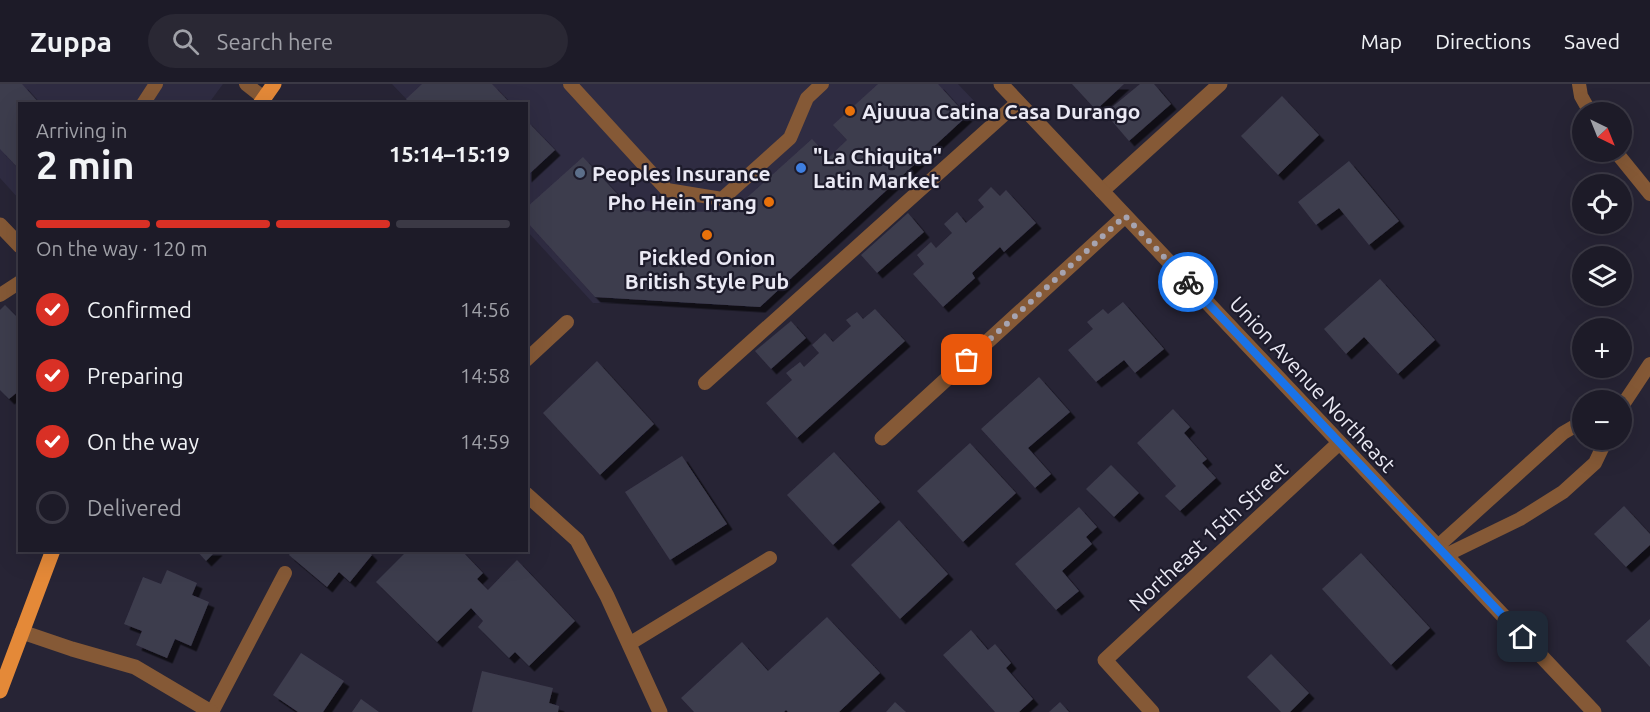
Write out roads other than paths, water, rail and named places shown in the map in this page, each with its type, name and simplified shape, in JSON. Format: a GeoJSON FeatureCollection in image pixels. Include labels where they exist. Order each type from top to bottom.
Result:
{"type":"FeatureCollection","features":[{"type":"Feature","properties":{"kind":"main road"},"geometry":{"type":"LineString","coordinates":[[262,101],[274,84]]}},
{"type":"Feature","properties":{"kind":"main road"},"geometry":{"type":"LineString","coordinates":[[0,691],[52,552]]}},
{"type":"Feature","properties":{"kind":"street","name":"Union Avenue Northeast"},"geometry":{"type":"LineString","coordinates":[[1001,84],[1594,712]]}},
{"type":"Feature","properties":{"kind":"street"},"geometry":{"type":"LineString","coordinates":[[1102,191],[1220,84]]}},
{"type":"Feature","properties":{"kind":"street"},"geometry":{"type":"LineString","coordinates":[[882,438],[1125,216]]}},
{"type":"Feature","properties":{"kind":"street"},"geometry":{"type":"LineString","coordinates":[[0,225],[18,244]]}},
{"type":"Feature","properties":{"kind":"street","name":"Northeast 15th Street"},"geometry":{"type":"LineString","coordinates":[[1152,712],[1105,660],[1340,442]]}},
{"type":"Feature","properties":{"kind":"street"},"geometry":{"type":"LineString","coordinates":[[528,496],[577,540],[607,596],[660,712]]}},
{"type":"Feature","properties":{"kind":"street"},"geometry":{"type":"LineString","coordinates":[[22,632],[135,667],[211,712]]}},
{"type":"Feature","properties":{"kind":"lane"},"geometry":{"type":"LineString","coordinates":[[144,102],[156,84]]}},
{"type":"Feature","properties":{"kind":"lane"},"geometry":{"type":"LineString","coordinates":[[246,84],[262,101]]}},
{"type":"Feature","properties":{"kind":"lane"},"geometry":{"type":"LineString","coordinates":[[570,84],[668,189],[722,199],[790,138],[807,98],[822,84]]}},
{"type":"Feature","properties":{"kind":"lane"},"geometry":{"type":"LineString","coordinates":[[1579,84],[1584,102]]}},
{"type":"Feature","properties":{"kind":"lane"},"geometry":{"type":"LineString","coordinates":[[705,383],[1018,102]]}},
{"type":"Feature","properties":{"kind":"lane"},"geometry":{"type":"LineString","coordinates":[[1624,162],[1650,194]]}},
{"type":"Feature","properties":{"kind":"lane"},"geometry":{"type":"LineString","coordinates":[[0,295],[18,283]]}},
{"type":"Feature","properties":{"kind":"lane"},"geometry":{"type":"LineString","coordinates":[[528,358],[567,322]]}},
{"type":"Feature","properties":{"kind":"lane"},"geometry":{"type":"LineString","coordinates":[[1631,390],[1650,364]]}},
{"type":"Feature","properties":{"kind":"lane"},"geometry":{"type":"LineString","coordinates":[[1442,551],[1563,433],[1572,428]]}},
{"type":"Feature","properties":{"kind":"lane"},"geometry":{"type":"LineString","coordinates":[[1442,551],[1520,519],[1563,492],[1595,463],[1601,450]]}},
{"type":"Feature","properties":{"kind":"lane"},"geometry":{"type":"LineString","coordinates":[[629,644],[770,558]]}},
{"type":"Feature","properties":{"kind":"lane"},"geometry":{"type":"LineString","coordinates":[[211,712],[285,573]]}},
{"type":"Feature","properties":{"kind":"place","name":"Ajuuua Catina Casa Durango"},"geometry":{"type":"Point","coordinates":[850,111]}},
{"type":"Feature","properties":{"kind":"place","name":"\"La Chiquita\" Latin Market"},"geometry":{"type":"Point","coordinates":[801,168]}},
{"type":"Feature","properties":{"kind":"place","name":"Peoples Insurance"},"geometry":{"type":"Point","coordinates":[580,173]}},
{"type":"Feature","properties":{"kind":"place","name":"Pho Hein Trang"},"geometry":{"type":"Point","coordinates":[769,202]}},
{"type":"Feature","properties":{"kind":"place","name":"Pickled Onion British Style Pub"},"geometry":{"type":"Point","coordinates":[707,235]}}]}
